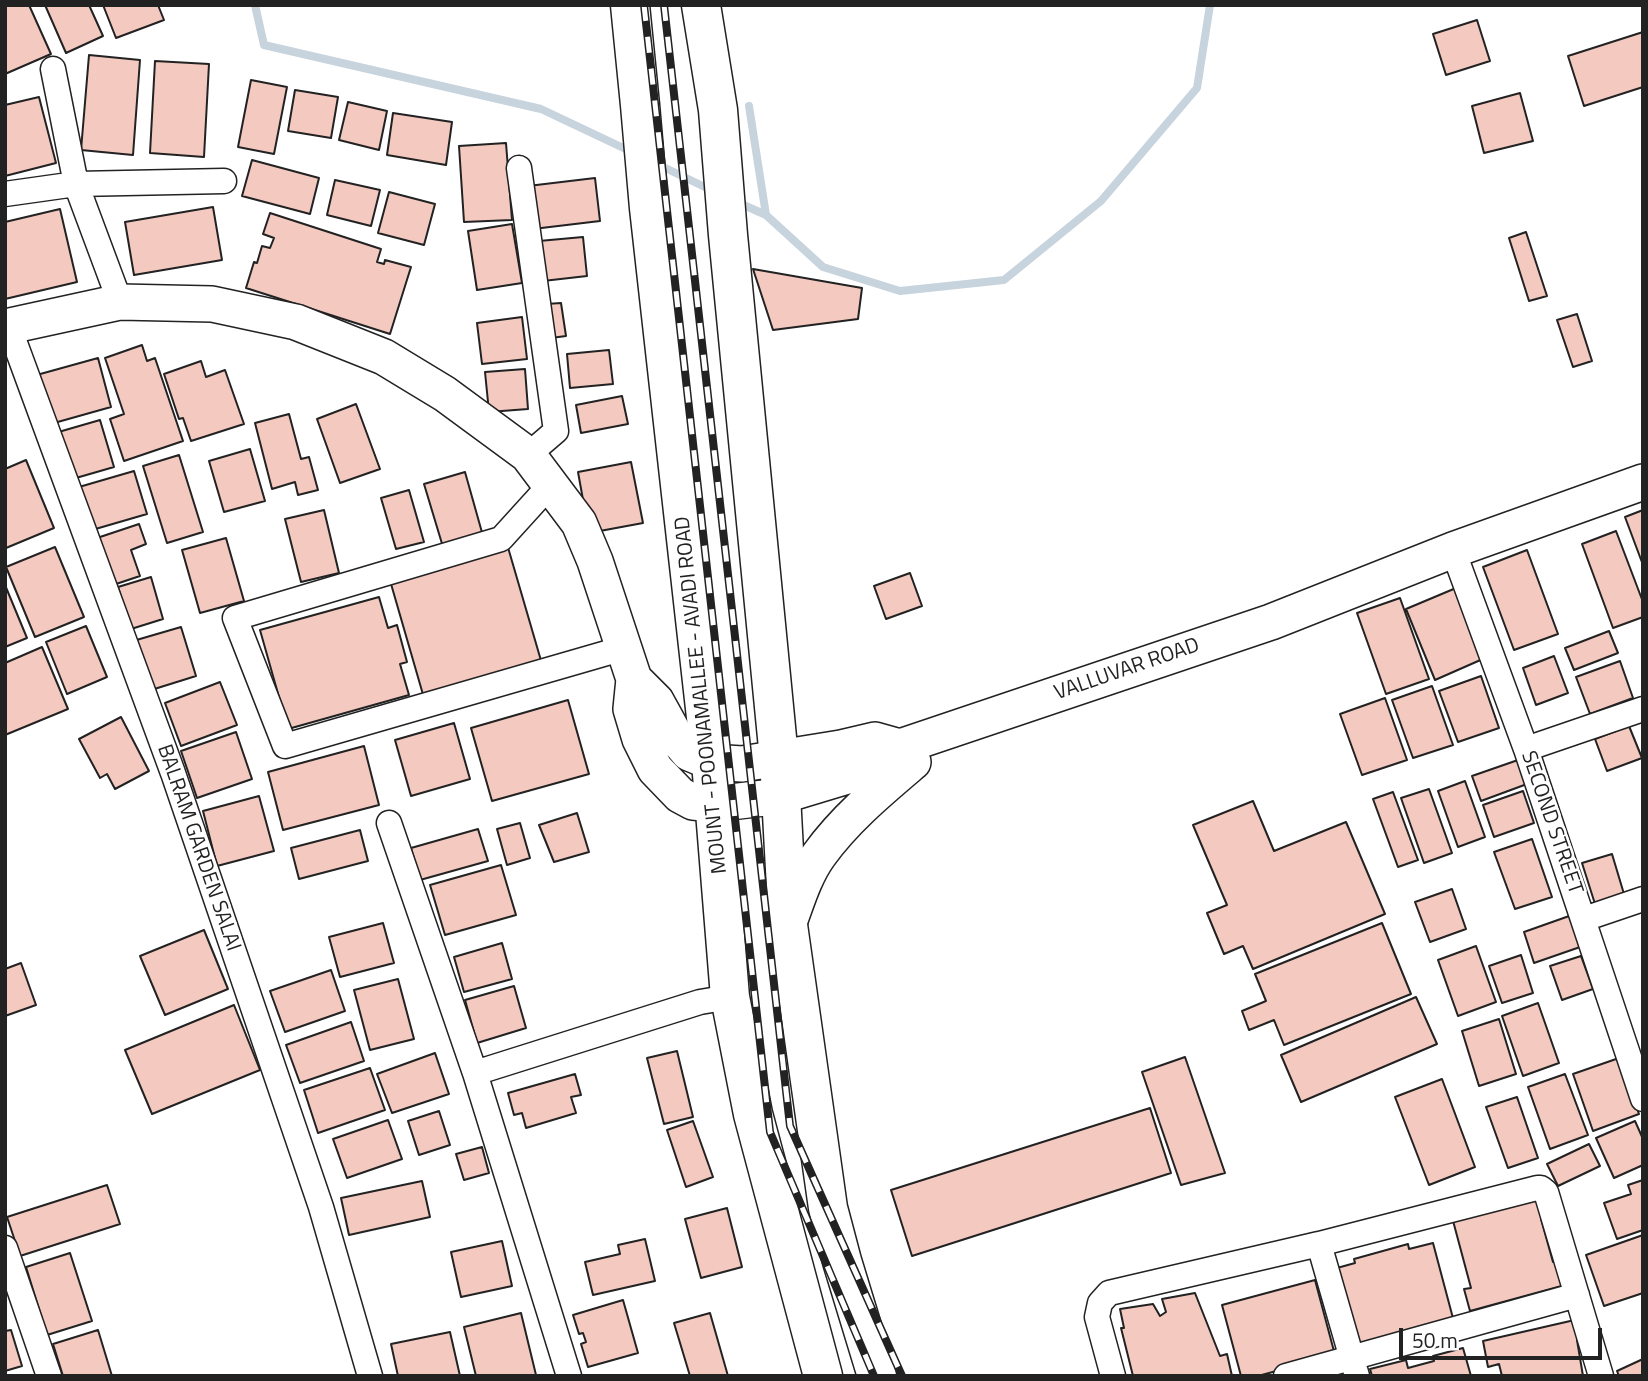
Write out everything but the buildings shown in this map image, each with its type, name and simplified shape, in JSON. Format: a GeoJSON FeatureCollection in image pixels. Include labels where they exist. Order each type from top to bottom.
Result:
{"type":"FeatureCollection","features":[{"type":"Feature","properties":{"kind":"main road","name":"MOUNT - POONAMALLEE - AVADI ROAD"},"geometry":{"type":"LineString","coordinates":[[630,5],[649,208],[715,804],[730,997],[753,1114],[823,1376]]}},
{"type":"Feature","properties":{"kind":"main road"},"geometry":{"type":"LineString","coordinates":[[701,5],[718,110],[779,758],[788,925],[828,1208],[877,1376]]}},
{"type":"Feature","properties":{"kind":"main road"},"geometry":{"type":"LineString","coordinates":[[7,327],[120,302],[212,304],[296,323],[384,358],[445,394],[528,454],[579,523],[595,561],[629,663],[631,709],[640,739],[656,769],[680,795],[693,802],[715,804],[781,796],[877,767],[900,747]]}},
{"type":"Feature","properties":{"kind":"main road","name":"VALLUVAR ROAD"},"geometry":{"type":"LineString","coordinates":[[629,663],[656,701],[677,739],[689,753],[710,761],[742,764],[875,740],[900,747],[1271,622],[1453,550],[1643,482]]}},
{"type":"Feature","properties":{"kind":"main road"},"geometry":{"type":"LineString","coordinates":[[788,925],[803,882],[819,855],[867,802],[950,729]]}},
{"type":"Feature","properties":{"kind":"street"},"geometry":{"type":"LineString","coordinates":[[53,69],[76,184],[120,302]]}},
{"type":"Feature","properties":{"kind":"street"},"geometry":{"type":"LineString","coordinates":[[519,168],[556,430],[528,454]]}},
{"type":"Feature","properties":{"kind":"street"},"geometry":{"type":"LineString","coordinates":[[5,194],[76,184],[224,181]]}},
{"type":"Feature","properties":{"kind":"street","name":"BALRAM GARDEN SALAI"},"geometry":{"type":"LineString","coordinates":[[7,327],[178,786],[321,1207],[370,1376]]}},
{"type":"Feature","properties":{"kind":"street"},"geometry":{"type":"LineString","coordinates":[[551,485],[501,539],[235,618],[285,746],[629,663]]}},
{"type":"Feature","properties":{"kind":"street","name":"SECOND STREET"},"geometry":{"type":"LineString","coordinates":[[1453,550],[1526,749],[1643,1099]]}},
{"type":"Feature","properties":{"kind":"street"},"geometry":{"type":"LineString","coordinates":[[1526,749],[1643,709]]}},
{"type":"Feature","properties":{"kind":"street"},"geometry":{"type":"LineString","coordinates":[[389,823],[475,1073],[569,1376]]}},
{"type":"Feature","properties":{"kind":"street"},"geometry":{"type":"LineString","coordinates":[[1584,919],[1643,899]]}},
{"type":"Feature","properties":{"kind":"street"},"geometry":{"type":"LineString","coordinates":[[475,1073],[700,1002],[730,997]]}},
{"type":"Feature","properties":{"kind":"street"},"geometry":{"type":"LineString","coordinates":[[1113,1376],[1097,1317],[1100,1303],[1109,1293],[1320,1244],[1536,1188],[1546,1192],[1601,1376]]}},
{"type":"Feature","properties":{"kind":"street"},"geometry":{"type":"LineString","coordinates":[[1320,1244],[1355,1366]]}},
{"type":"Feature","properties":{"kind":"street"},"geometry":{"type":"LineString","coordinates":[[5,1248],[49,1376]]}},
{"type":"Feature","properties":{"kind":"street"},"geometry":{"type":"LineString","coordinates":[[1286,1376],[1355,1366],[1577,1295]]}},
{"type":"Feature","properties":{"kind":"waterway"},"geometry":{"type":"LineString","coordinates":[[255,5],[264,45],[541,109],[634,153]]}},
{"type":"Feature","properties":{"kind":"waterway"},"geometry":{"type":"LineString","coordinates":[[737,202],[766,215],[823,267],[900,291],[1004,280],[1101,201],[1197,88],[1210,5]]}},
{"type":"Feature","properties":{"kind":"waterway"},"geometry":{"type":"LineString","coordinates":[[749,106],[766,215]]}},
{"type":"Feature","properties":{"kind":"waterway"},"geometry":{"type":"LineString","coordinates":[[655,163],[713,191]]}},
{"type":"Feature","properties":{"kind":"railway"},"geometry":{"type":"LineString","coordinates":[[644,5],[770,1132],[874,1376]]}},
{"type":"Feature","properties":{"kind":"railway"},"geometry":{"type":"LineString","coordinates":[[664,5],[790,1126],[902,1376]]}}]}
